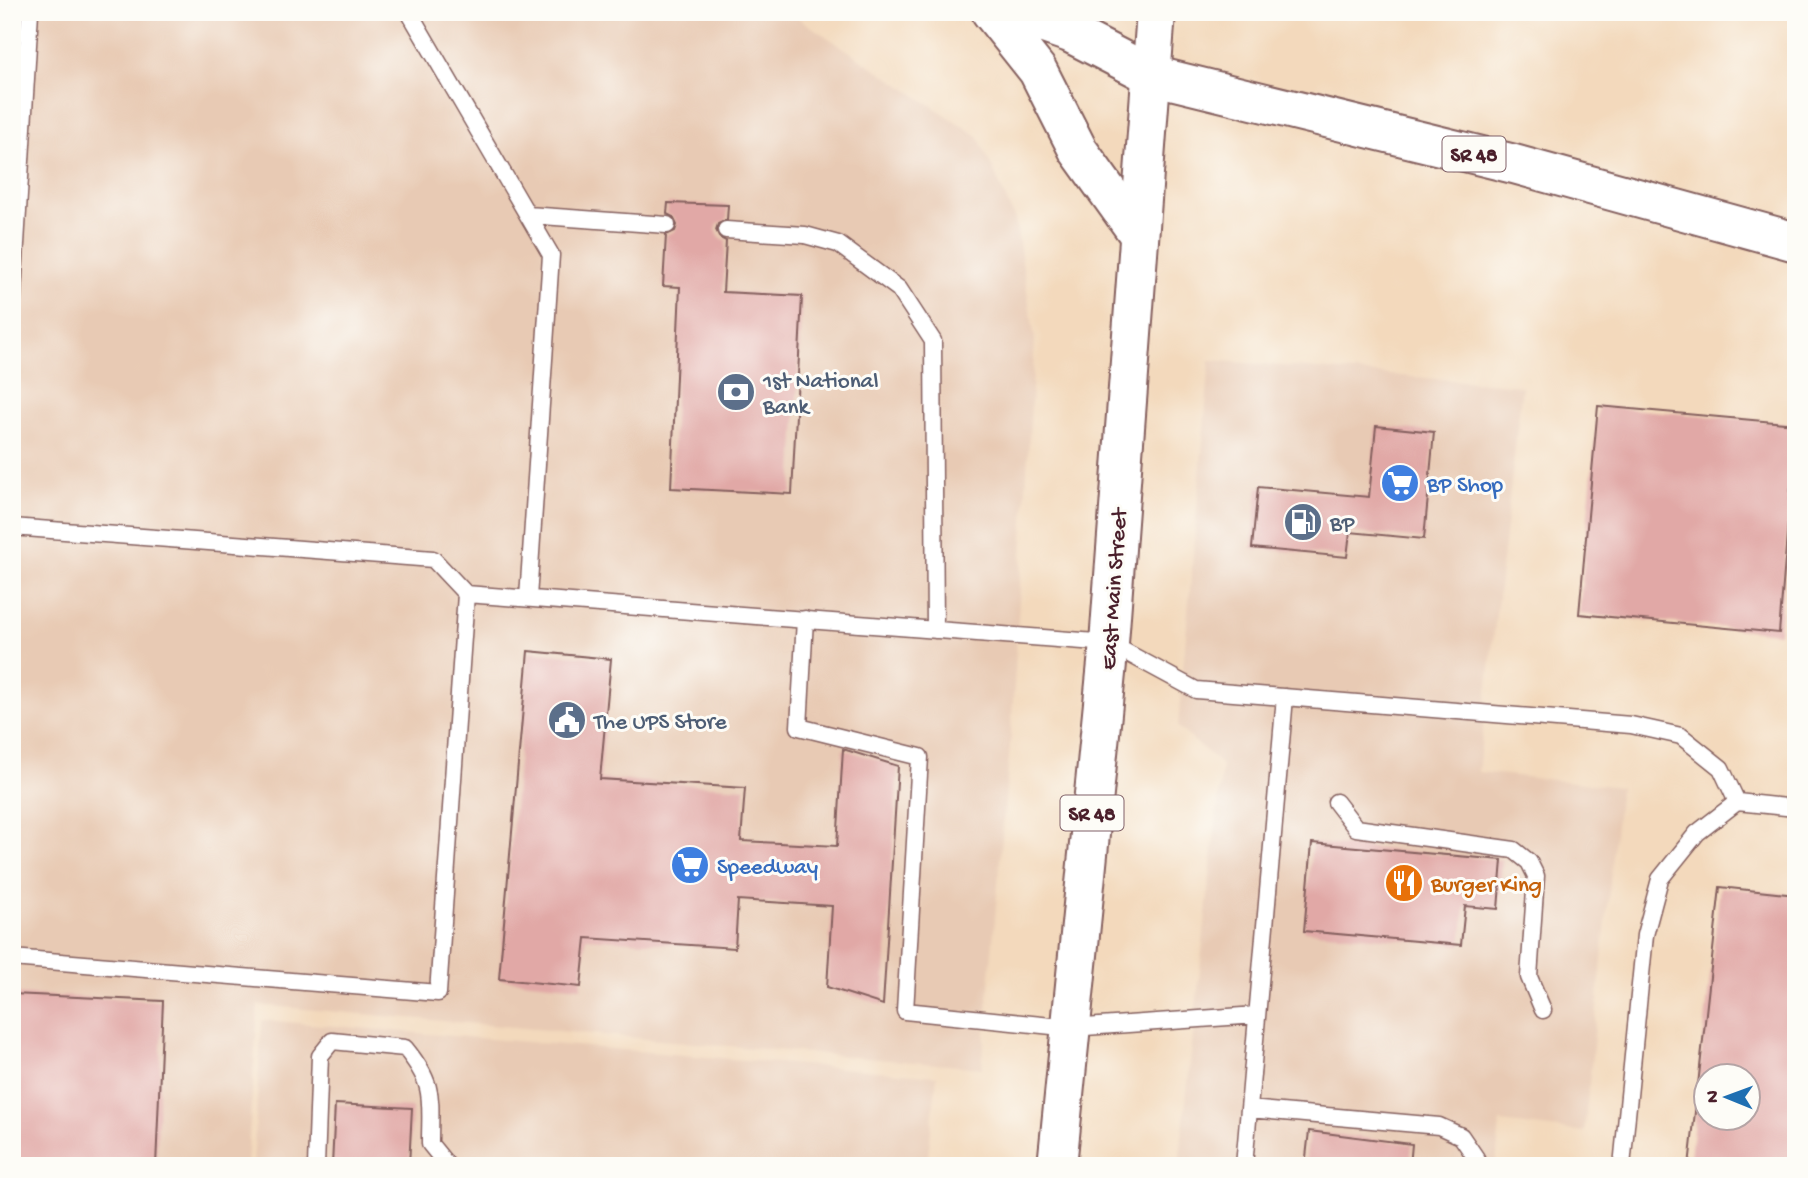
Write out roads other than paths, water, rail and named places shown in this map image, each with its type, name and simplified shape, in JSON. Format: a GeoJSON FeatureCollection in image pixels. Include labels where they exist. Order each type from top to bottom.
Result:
{"type":"FeatureCollection","features":[{"type":"Feature","properties":{"kind":"main road"},"geometry":{"type":"LineString","coordinates":[[991,12],[1038,71],[1078,150],[1139,235]]}},
{"type":"Feature","properties":{"kind":"main road"},"geometry":{"type":"LineString","coordinates":[[1009,12],[1070,33],[1151,75]]}},
{"type":"Feature","properties":{"kind":"main road","name":"East Main Street"},"geometry":{"type":"LineString","coordinates":[[1057,1166],[1109,643],[1156,12]]}},
{"type":"Feature","properties":{"kind":"main road","name":"SR 48"},"geometry":{"type":"LineString","coordinates":[[1151,75],[1514,164],[1796,242]]}},
{"type":"Feature","properties":{"kind":"lane"},"geometry":{"type":"LineString","coordinates":[[12,310],[30,12]]}},
{"type":"Feature","properties":{"kind":"lane"},"geometry":{"type":"LineString","coordinates":[[409,12],[551,255],[528,598]]}},
{"type":"Feature","properties":{"kind":"lane"},"geometry":{"type":"LineString","coordinates":[[528,215],[667,225]]}},
{"type":"Feature","properties":{"kind":"lane"},"geometry":{"type":"LineString","coordinates":[[726,230],[805,235],[838,244],[899,289],[933,341],[936,630]]}},
{"type":"Feature","properties":{"kind":"lane"},"geometry":{"type":"LineString","coordinates":[[12,527],[433,559],[466,594],[1109,643],[1196,690],[1632,725],[1681,736],[1721,768],[1737,802]]}},
{"type":"Feature","properties":{"kind":"lane"},"geometry":{"type":"LineString","coordinates":[[12,958],[439,993],[466,594]]}},
{"type":"Feature","properties":{"kind":"lane"},"geometry":{"type":"LineString","coordinates":[[805,620],[799,727],[920,757],[905,1011],[1071,1028],[1257,1015]]}},
{"type":"Feature","properties":{"kind":"lane"},"geometry":{"type":"LineString","coordinates":[[1244,1166],[1285,697]]}},
{"type":"Feature","properties":{"kind":"lane"},"geometry":{"type":"LineString","coordinates":[[1336,802],[1356,828],[1514,850],[1529,862],[1536,876],[1529,978],[1543,1010]]}},
{"type":"Feature","properties":{"kind":"lane"},"geometry":{"type":"LineString","coordinates":[[1622,1166],[1644,935],[1660,879],[1697,833],[1737,802],[1796,808]]}},
{"type":"Feature","properties":{"kind":"lane"},"geometry":{"type":"LineString","coordinates":[[316,1166],[320,1056],[332,1041],[405,1048],[424,1071],[430,1093],[430,1144],[447,1165]]}},
{"type":"Feature","properties":{"kind":"lane"},"geometry":{"type":"LineString","coordinates":[[1249,1109],[1439,1126],[1461,1136],[1476,1158],[1475,1166]]}},
{"type":"Feature","properties":{"kind":"place","name":"1st National Bank"},"geometry":{"type":"Point","coordinates":[736,392]}},
{"type":"Feature","properties":{"kind":"place","name":"BP Shop"},"geometry":{"type":"Point","coordinates":[1400,483]}},
{"type":"Feature","properties":{"kind":"place","name":"BP"},"geometry":{"type":"Point","coordinates":[1303,522]}},
{"type":"Feature","properties":{"kind":"place","name":"The UPS Store"},"geometry":{"type":"Point","coordinates":[567,720]}},
{"type":"Feature","properties":{"kind":"place","name":"Speedway"},"geometry":{"type":"Point","coordinates":[690,865]}},
{"type":"Feature","properties":{"kind":"place","name":"Burger King"},"geometry":{"type":"Point","coordinates":[1404,883]}}]}
